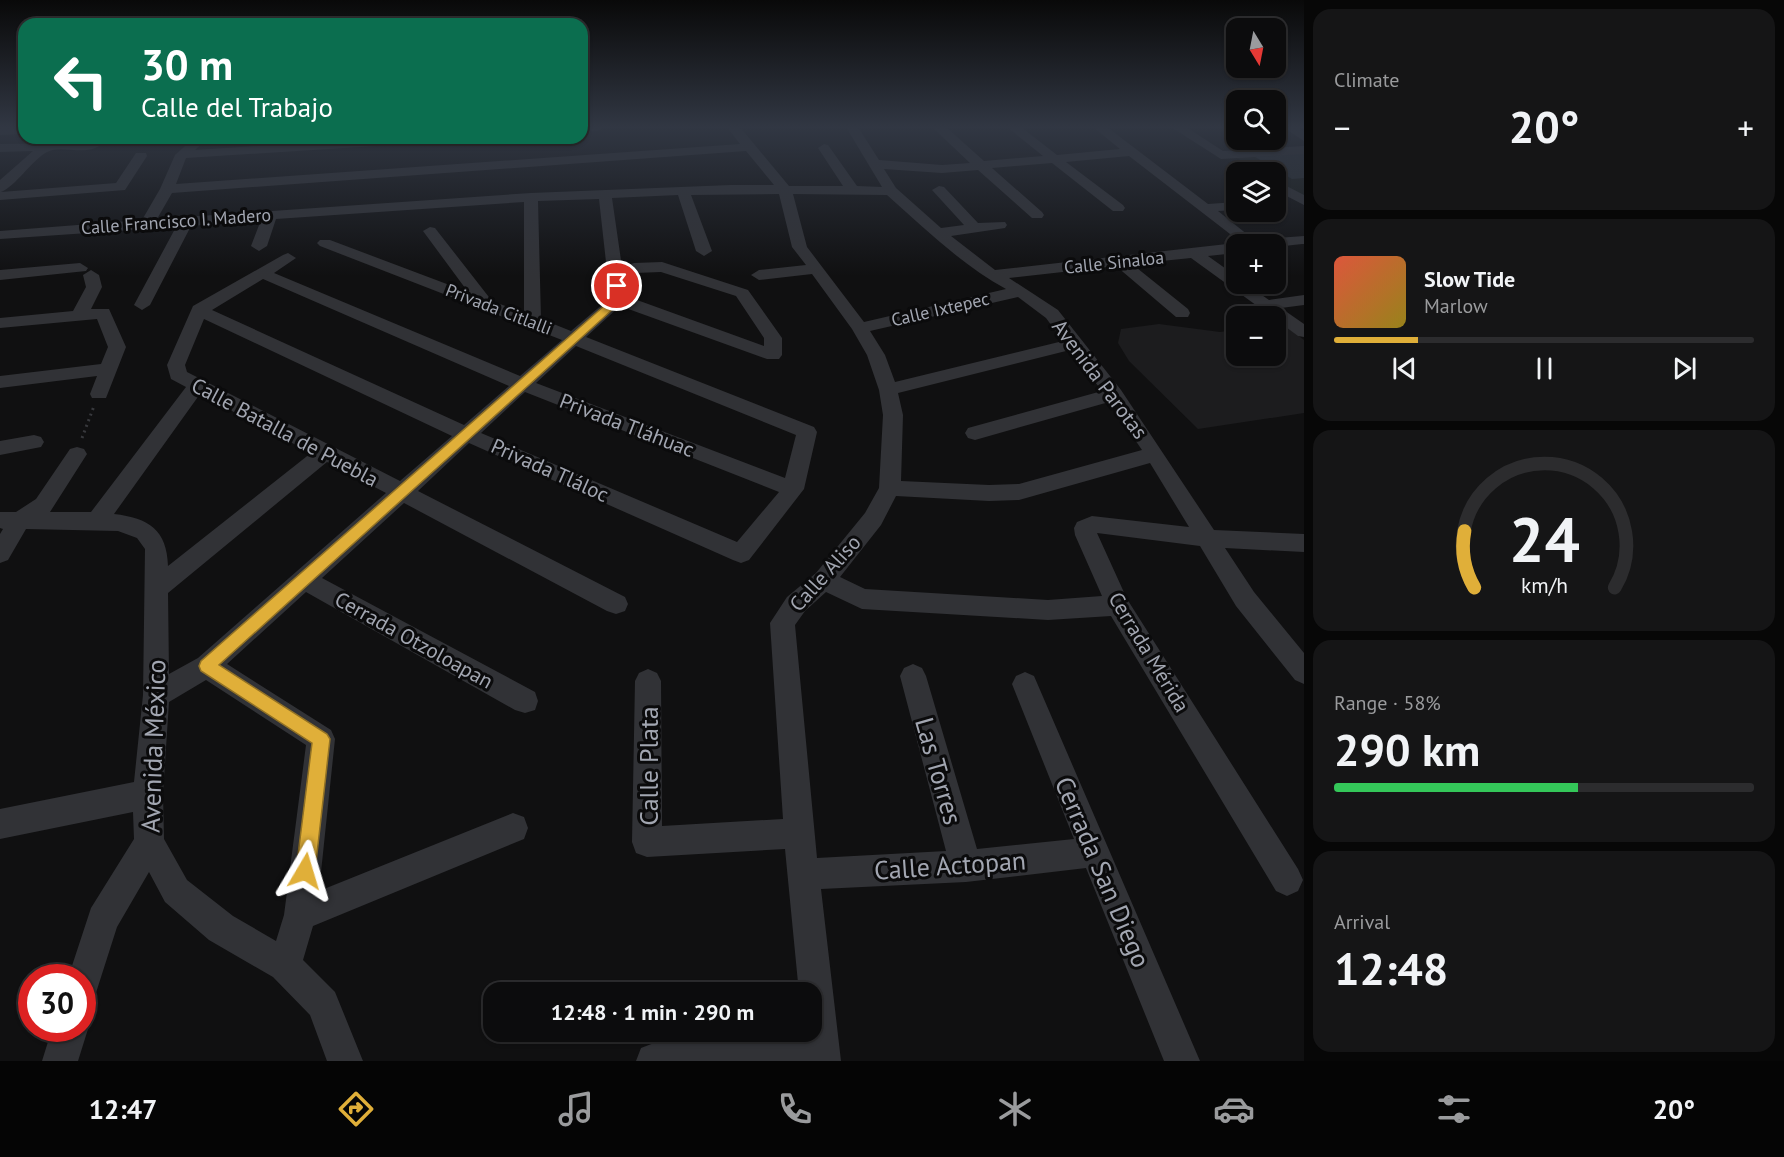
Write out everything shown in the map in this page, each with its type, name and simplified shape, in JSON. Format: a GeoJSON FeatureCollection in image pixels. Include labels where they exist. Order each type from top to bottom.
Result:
{"type":"FeatureCollection","features":[{"type":"Feature","properties":{"kind":"street"},"geometry":{"type":"LineString","coordinates":[[0,188],[11,177]]}},
{"type":"Feature","properties":{"kind":"street"},"geometry":{"type":"LineString","coordinates":[[0,196],[120,187],[127,177]]}},
{"type":"Feature","properties":{"kind":"street"},"geometry":{"type":"LineString","coordinates":[[148,223],[172,177]]}},
{"type":"Feature","properties":{"kind":"street"},"geometry":{"type":"LineString","coordinates":[[167,189],[340,177]]}},
{"type":"Feature","properties":{"kind":"street"},"geometry":{"type":"LineString","coordinates":[[774,177],[785,190]]}},
{"type":"Feature","properties":{"kind":"street"},"geometry":{"type":"LineString","coordinates":[[843,177],[854,192]]}},
{"type":"Feature","properties":{"kind":"street","name":"Avenida Parotas"},"geometry":{"type":"LineString","coordinates":[[882,177],[891,191],[938,233],[992,275],[1021,291],[1052,314],[1114,393],[1155,454],[1245,599],[1299,660]]}},
{"type":"Feature","properties":{"kind":"street"},"geometry":{"type":"LineString","coordinates":[[994,177],[1037,215]]}},
{"type":"Feature","properties":{"kind":"street"},"geometry":{"type":"LineString","coordinates":[[1077,177],[1118,208]]}},
{"type":"Feature","properties":{"kind":"street"},"geometry":{"type":"LineString","coordinates":[[1162,177],[1239,234]]}},
{"type":"Feature","properties":{"kind":"street","name":"Calle Aliso"},"geometry":{"type":"LineString","coordinates":[[785,190],[800,247],[814,269],[860,328],[876,355],[888,390],[893,415],[890,488],[873,519],[824,580],[796,604],[782,623],[799,833],[822,1055]]}},
{"type":"Feature","properties":{"kind":"street"},"geometry":{"type":"LineString","coordinates":[[939,190],[974,228]]}},
{"type":"Feature","properties":{"kind":"street"},"geometry":{"type":"LineString","coordinates":[[1286,190],[1304,201]]}},
{"type":"Feature","properties":{"kind":"street"},"geometry":{"type":"LineString","coordinates":[[683,191],[704,251]]}},
{"type":"Feature","properties":{"kind":"street","name":"Calle Francisco I. Madero"},"geometry":{"type":"LineString","coordinates":[[0,235],[531,197],[683,191],[891,191]]}},
{"type":"Feature","properties":{"kind":"street"},"geometry":{"type":"LineString","coordinates":[[156,695],[207,666],[618,299],[617,273],[605,194]]}},
{"type":"Feature","properties":{"kind":"street"},"geometry":{"type":"LineString","coordinates":[[531,197],[533,322]]}},
{"type":"Feature","properties":{"kind":"street"},"geometry":{"type":"LineString","coordinates":[[1204,208],[1226,207]]}},
{"type":"Feature","properties":{"kind":"street"},"geometry":{"type":"LineString","coordinates":[[259,246],[271,214]]}},
{"type":"Feature","properties":{"kind":"street"},"geometry":{"type":"LineString","coordinates":[[142,305],[187,220]]}},
{"type":"Feature","properties":{"kind":"street"},"geometry":{"type":"LineString","coordinates":[[938,233],[1000,225]]}},
{"type":"Feature","properties":{"kind":"street"},"geometry":{"type":"LineString","coordinates":[[430,231],[484,303]]}},
{"type":"Feature","properties":{"kind":"street"},"geometry":{"type":"LineString","coordinates":[[1286,242],[1302,240]]}},
{"type":"Feature","properties":{"kind":"street","name":"Privada Citlalli"},"geometry":{"type":"LineString","coordinates":[[325,243],[575,338],[807,432]]}},
{"type":"Feature","properties":{"kind":"street","name":"Calle Sinaloa"},"geometry":{"type":"LineString","coordinates":[[992,275],[1226,249]]}},
{"type":"Feature","properties":{"kind":"street"},"geometry":{"type":"LineString","coordinates":[[1194,253],[1226,276]]}},
{"type":"Feature","properties":{"kind":"street"},"geometry":{"type":"LineString","coordinates":[[199,310],[288,258]]}},
{"type":"Feature","properties":{"kind":"street"},"geometry":{"type":"LineString","coordinates":[[1119,261],[1182,313]]}},
{"type":"Feature","properties":{"kind":"street"},"geometry":{"type":"LineString","coordinates":[[617,273],[634,267],[662,267],[742,293],[773,338],[773,356],[618,299]]}},
{"type":"Feature","properties":{"kind":"street"},"geometry":{"type":"LineString","coordinates":[[759,275],[814,269]]}},
{"type":"Feature","properties":{"kind":"street"},"geometry":{"type":"LineString","coordinates":[[0,275],[86,272],[94,287],[80,314]]}},
{"type":"Feature","properties":{"kind":"street","name":"Privada Tláhuac"},"geometry":{"type":"LineString","coordinates":[[264,274],[524,385],[793,489]]}},
{"type":"Feature","properties":{"kind":"street","name":"Calle Ixtepec"},"geometry":{"type":"LineString","coordinates":[[860,328],[1021,291]]}},
{"type":"Feature","properties":{"kind":"street"},"geometry":{"type":"LineString","coordinates":[[1251,294],[1304,332]]}},
{"type":"Feature","properties":{"kind":"street"},"geometry":{"type":"LineString","coordinates":[[1266,305],[1304,300]]}},
{"type":"Feature","properties":{"kind":"street","name":"Calle Batalla de Puebla"},"geometry":{"type":"LineString","coordinates":[[199,310],[176,365],[178,375],[196,387],[326,452],[616,604]]}},
{"type":"Feature","properties":{"kind":"street","name":"Privada Tláloc"},"geometry":{"type":"LineString","coordinates":[[199,310],[466,434],[741,554],[793,489],[807,432]]}},
{"type":"Feature","properties":{"kind":"street"},"geometry":{"type":"LineString","coordinates":[[0,323],[104,313],[117,346],[99,394]]}},
{"type":"Feature","properties":{"kind":"street"},"geometry":{"type":"LineString","coordinates":[[888,390],[1076,343]]}},
{"type":"Feature","properties":{"kind":"street"},"geometry":{"type":"LineString","coordinates":[[0,382],[109,369]]}},
{"type":"Feature","properties":{"kind":"street"},"geometry":{"type":"LineString","coordinates":[[97,520],[196,387]]}},
{"type":"Feature","properties":{"kind":"street"},"geometry":{"type":"LineString","coordinates":[[975,433],[1114,393]]}},
{"type":"Feature","properties":{"kind":"street"},"geometry":{"type":"LineString","coordinates":[[0,448],[34,442]]}},
{"type":"Feature","properties":{"kind":"street"},"geometry":{"type":"LineString","coordinates":[[156,590],[326,452]]}},
{"type":"Feature","properties":{"kind":"street"},"geometry":{"type":"LineString","coordinates":[[0,554],[9,521],[44,505],[77,454]]}},
{"type":"Feature","properties":{"kind":"street"},"geometry":{"type":"LineString","coordinates":[[890,488],[989,493],[1019,492],[1155,454]]}},
{"type":"Feature","properties":{"kind":"street","name":"Avenida México"},"geometry":{"type":"LineString","coordinates":[[9,521],[97,520],[121,523],[144,531],[156,548],[156,695],[148,794],[149,842],[176,891],[221,928],[285,965],[323,1004],[345,1061]]}},
{"type":"Feature","properties":{"kind":"street","name":"Cerrada Mérida"},"geometry":{"type":"LineString","coordinates":[[1208,538],[1092,524],[1085,528],[1086,535],[1119,604],[1287,879]]}},
{"type":"Feature","properties":{"kind":"street"},"geometry":{"type":"LineString","coordinates":[[1208,538],[1304,543]]}},
{"type":"Feature","properties":{"kind":"street","name":"Cerrada Otzoloapan"},"geometry":{"type":"LineString","coordinates":[[303,579],[525,701]]}},
{"type":"Feature","properties":{"kind":"street"},"geometry":{"type":"LineString","coordinates":[[824,580],[862,599],[1048,610],[1119,604]]}},
{"type":"Feature","properties":{"kind":"street"},"geometry":{"type":"LineString","coordinates":[[207,666],[321,739],[300,915],[285,965]]}},
{"type":"Feature","properties":{"kind":"street","name":"Las Torres"},"geometry":{"type":"LineString","coordinates":[[913,676],[966,866]]}},
{"type":"Feature","properties":{"kind":"street","name":"Calle Plata"},"geometry":{"type":"LineString","coordinates":[[648,681],[647,842],[799,833]]}},
{"type":"Feature","properties":{"kind":"street","name":"Cerrada San Diego"},"geometry":{"type":"LineString","coordinates":[[1025,684],[1182,1061]]}},
{"type":"Feature","properties":{"kind":"street"},"geometry":{"type":"LineString","coordinates":[[0,824],[148,794]]}},
{"type":"Feature","properties":{"kind":"street"},"geometry":{"type":"LineString","coordinates":[[300,915],[513,828]]}},
{"type":"Feature","properties":{"kind":"street"},"geometry":{"type":"LineString","coordinates":[[89,964],[103,920],[149,842]]}},
{"type":"Feature","properties":{"kind":"street","name":"Calle Actopan"},"geometry":{"type":"LineString","coordinates":[[804,874],[966,866],[1095,852]]}},
{"type":"Feature","properties":{"kind":"street"},"geometry":{"type":"LineString","coordinates":[[60,1061],[66,1042]]}},
{"type":"Feature","properties":{"kind":"street"},"geometry":{"type":"LineString","coordinates":[[654,1061],[822,1055]]}},
{"type":"Feature","properties":{"kind":"path"},"geometry":{"type":"LineString","coordinates":[[77,454],[99,394]]}},
{"type":"Feature","properties":{"kind":"shaded area"},"geometry":{"type":"Polygon","coordinates":[[[1286,177],[1304,177],[1304,198],[1286,187],[1286,177]]]}},
{"type":"Feature","properties":{"kind":"shaded area"},"geometry":{"type":"Polygon","coordinates":[[[1288,177],[1304,177],[1292,179],[1288,177]]]}},
{"type":"Feature","properties":{"kind":"shaded area"},"geometry":{"type":"Polygon","coordinates":[[[1159,324],[1226,331],[1226,366],[1286,366],[1286,326],[1304,340],[1304,413],[1198,429],[1129,361],[1118,343],[1121,329],[1159,324]]]}},
{"type":"Feature","properties":{"kind":"route"},"geometry":{"type":"LineString","coordinates":[[305,871],[321,739],[207,666],[618,299],[617,286]]}}]}
